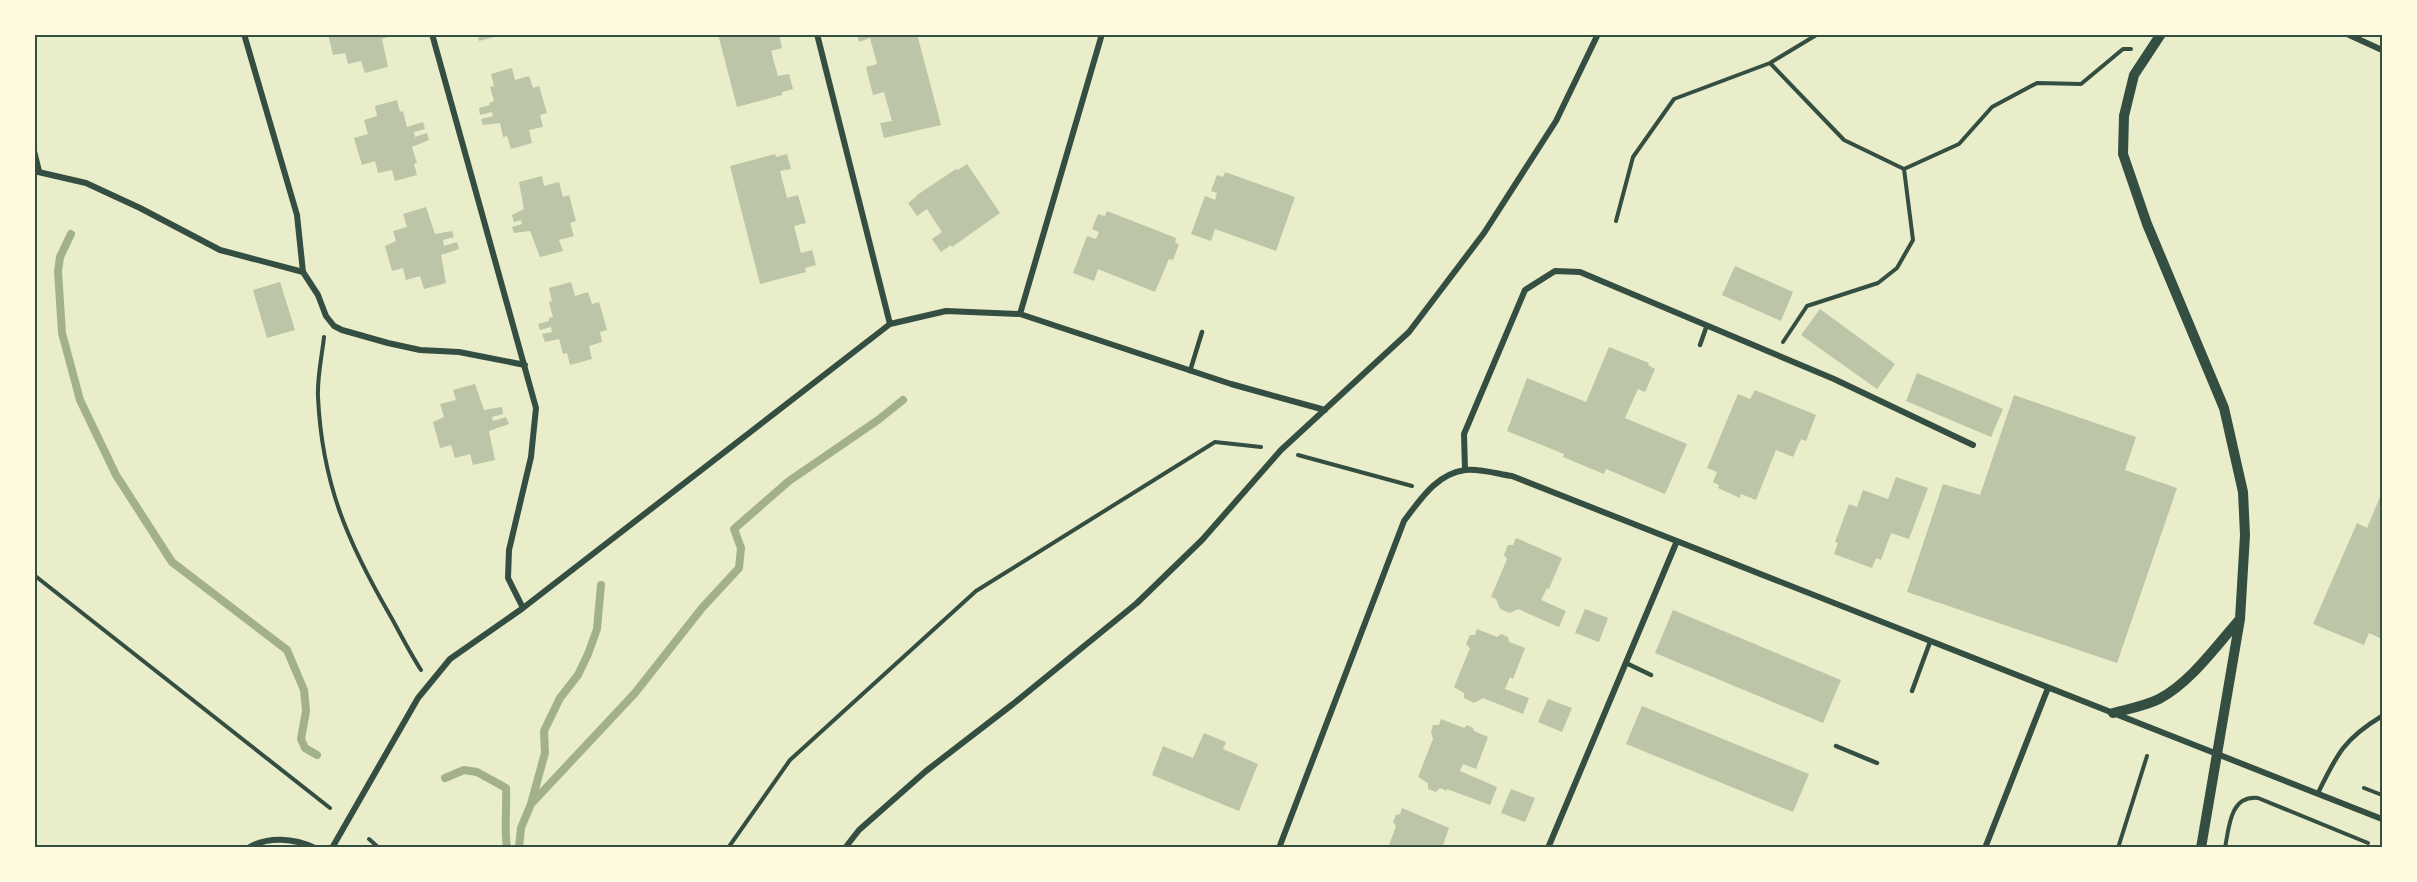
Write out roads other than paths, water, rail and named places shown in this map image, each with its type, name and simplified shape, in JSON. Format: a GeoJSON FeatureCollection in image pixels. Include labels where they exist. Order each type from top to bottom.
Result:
{"type":"FeatureCollection","features":[{"type":"Feature","properties":{"kind":"street"},"geometry":{"type":"LineString","coordinates":[[244,34],[297,215],[303,272],[318,295],[326,316],[334,326],[388,344],[420,350],[459,352],[525,364]]}},
{"type":"Feature","properties":{"kind":"street"},"geometry":{"type":"LineString","coordinates":[[432,34],[536,408],[531,457],[509,550],[508,578],[523,608]]}},
{"type":"Feature","properties":{"kind":"street"},"geometry":{"type":"LineString","coordinates":[[816,34],[890,324]]}},
{"type":"Feature","properties":{"kind":"street"},"geometry":{"type":"LineString","coordinates":[[1020,314],[1102,34]]}},
{"type":"Feature","properties":{"kind":"street"},"geometry":{"type":"LineString","coordinates":[[845,848],[859,830],[926,771],[1137,603],[1202,540],[1281,450],[1409,332],[1484,233],[1556,121],[1598,34]]}},
{"type":"Feature","properties":{"kind":"street"},"geometry":{"type":"LineString","coordinates":[[2161,34],[2134,75],[2124,116],[2123,154],[2147,224],[2224,408],[2243,492],[2245,535],[2240,619],[2201,848]]}},
{"type":"Feature","properties":{"kind":"street"},"geometry":{"type":"LineString","coordinates":[[2347,34],[2382,50]]}},
{"type":"Feature","properties":{"kind":"street"},"geometry":{"type":"LineString","coordinates":[[37,171],[86,183],[220,250],[303,272]]}},
{"type":"Feature","properties":{"kind":"street"},"geometry":{"type":"LineString","coordinates":[[1466,470],[1464,434],[1525,290],[1555,271],[1580,272],[1834,379],[1973,445]]}},
{"type":"Feature","properties":{"kind":"street"},"geometry":{"type":"LineString","coordinates":[[332,848],[365,787],[429,683],[450,659],[523,608],[890,324],[946,311],[1020,314],[1190,371],[1325,410]]}},
{"type":"Feature","properties":{"kind":"street"},"geometry":{"type":"LineString","coordinates":[[1279,848],[1404,521],[1428,490],[1446,477],[1466,470],[1512,476],[1930,642],[2217,752],[2382,819]]}},
{"type":"Feature","properties":{"kind":"street"},"geometry":{"type":"LineString","coordinates":[[1548,848],[1677,541]]}},
{"type":"Feature","properties":{"kind":"street"},"geometry":{"type":"LineString","coordinates":[[2113,713],[2162,698],[2189,676],[2240,619]]}},
{"type":"Feature","properties":{"kind":"street"},"geometry":{"type":"LineString","coordinates":[[1985,848],[2048,688]]}},
{"type":"Feature","properties":{"kind":"street"},"geometry":{"type":"LineString","coordinates":[[248,848],[260,840],[299,840],[315,848]]}},
{"type":"Feature","properties":{"kind":"lane"},"geometry":{"type":"LineString","coordinates":[[35,152],[37,171]]}},
{"type":"Feature","properties":{"kind":"lane"},"geometry":{"type":"LineString","coordinates":[[1700,345],[1707,325]]}},
{"type":"Feature","properties":{"kind":"lane"},"geometry":{"type":"LineString","coordinates":[[1190,371],[1202,332]]}},
{"type":"Feature","properties":{"kind":"lane"},"geometry":{"type":"LineString","coordinates":[[1912,691],[1930,642]]}},
{"type":"Feature","properties":{"kind":"lane"},"geometry":{"type":"LineString","coordinates":[[1626,663],[1650,675]]}},
{"type":"Feature","properties":{"kind":"lane"},"geometry":{"type":"LineString","coordinates":[[2318,793],[2338,752],[2362,730],[2382,716]]}},
{"type":"Feature","properties":{"kind":"lane"},"geometry":{"type":"LineString","coordinates":[[1836,746],[1876,764]]}},
{"type":"Feature","properties":{"kind":"waterway"},"geometry":{"type":"LineString","coordinates":[[71,234],[60,257],[58,271],[62,333],[80,400],[116,475],[172,562],[287,650],[304,690],[306,711],[301,739],[305,748],[317,755]]}},
{"type":"Feature","properties":{"kind":"waterway"},"geometry":{"type":"LineString","coordinates":[[531,804],[635,693],[702,608],[739,568],[741,548],[734,529],[789,481],[878,420],[903,400]]}},
{"type":"Feature","properties":{"kind":"waterway"},"geometry":{"type":"LineString","coordinates":[[519,848],[521,828],[531,804],[545,753],[544,731],[560,698],[578,675],[588,654],[597,629],[601,585]]}},
{"type":"Feature","properties":{"kind":"waterway"},"geometry":{"type":"LineString","coordinates":[[445,778],[464,770],[477,772],[506,788],[507,848]]}}]}
